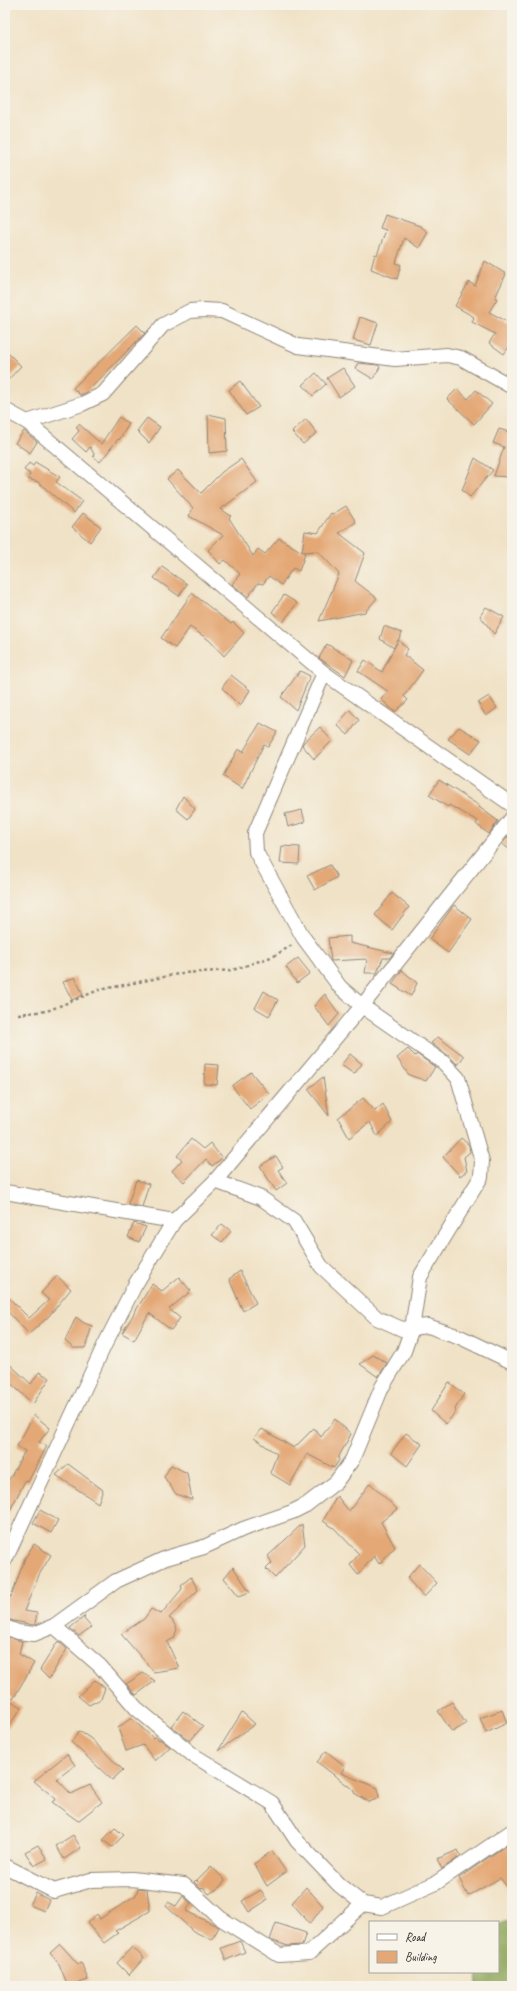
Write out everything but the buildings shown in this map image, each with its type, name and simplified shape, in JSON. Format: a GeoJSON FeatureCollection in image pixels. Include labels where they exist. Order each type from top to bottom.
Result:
{"type":"FeatureCollection","features":[{"type":"Feature","properties":{"kind":"street"},"geometry":{"type":"LineString","coordinates":[[27,422],[82,404],[103,394],[163,325],[190,311],[197,310],[222,311],[298,346],[395,359],[447,355],[461,358],[512,386]]}},
{"type":"Feature","properties":{"kind":"street"},"geometry":{"type":"LineString","coordinates":[[5,410],[27,422],[324,673],[512,805]]}},
{"type":"Feature","properties":{"kind":"street"},"geometry":{"type":"LineString","coordinates":[[5,1627],[18,1632],[34,1634],[54,1626],[116,1581],[166,1558],[204,1547],[243,1529],[292,1512],[306,1505],[336,1482],[352,1460],[382,1387],[404,1351],[412,1328],[420,1277],[481,1177],[482,1161],[458,1078],[444,1063],[362,1006],[340,987],[303,938],[256,852],[255,833],[324,673]]}},
{"type":"Feature","properties":{"kind":"street"},"geometry":{"type":"LineString","coordinates":[[5,1560],[104,1346],[135,1285],[174,1221],[215,1181],[362,1006],[512,818]]}},
{"type":"Feature","properties":{"kind":"street"},"geometry":{"type":"LineString","coordinates":[[215,1181],[261,1198],[294,1221],[321,1266],[376,1318],[402,1330],[428,1326],[460,1337],[512,1362]]}},
{"type":"Feature","properties":{"kind":"street"},"geometry":{"type":"LineString","coordinates":[[5,1192],[174,1221]]}},
{"type":"Feature","properties":{"kind":"street"},"geometry":{"type":"LineString","coordinates":[[54,1626],[100,1666],[136,1708],[193,1755],[272,1803],[297,1841],[339,1885],[363,1904],[382,1906],[436,1883],[512,1831]]}},
{"type":"Feature","properties":{"kind":"street"},"geometry":{"type":"LineString","coordinates":[[5,1866],[54,1891],[91,1880],[132,1879],[184,1885],[220,1918],[279,1955],[309,1953],[363,1904]]}},
{"type":"Feature","properties":{"kind":"path"},"geometry":{"type":"LineString","coordinates":[[18,1014],[47,1011],[99,990],[183,973],[233,970],[274,956],[303,938]]}},
{"type":"Feature","properties":{"kind":"green space"},"geometry":{"type":"Polygon","coordinates":[[[512,1920],[512,1986],[478,1986],[477,1973],[499,1973],[499,1924],[512,1920]]]}}]}
